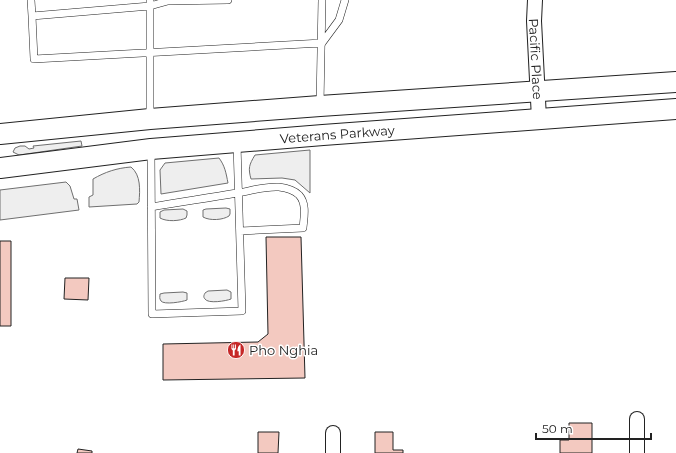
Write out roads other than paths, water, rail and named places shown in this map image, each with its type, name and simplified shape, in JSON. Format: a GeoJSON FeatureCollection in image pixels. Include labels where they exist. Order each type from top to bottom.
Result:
{"type":"FeatureCollection","features":[{"type":"Feature","properties":{"kind":"main road"},"geometry":{"type":"LineString","coordinates":[[0,134],[150,119],[676,82]]}},
{"type":"Feature","properties":{"kind":"main road","name":"Veterans Parkway"},"geometry":{"type":"LineString","coordinates":[[0,168],[151,148],[676,109]]}},
{"type":"Feature","properties":{"kind":"street","name":"Pacific Place"},"geometry":{"type":"LineString","coordinates":[[535,0],[534,21],[539,119]]}},
{"type":"Feature","properties":{"kind":"street"},"geometry":{"type":"LineString","coordinates":[[637,418],[637,453]]}},
{"type":"Feature","properties":{"kind":"street"},"geometry":{"type":"LineString","coordinates":[[333,433],[333,453]]}},
{"type":"Feature","properties":{"kind":"lane"},"geometry":{"type":"LineString","coordinates":[[31,0],[34,58],[322,44]]}},
{"type":"Feature","properties":{"kind":"lane"},"geometry":{"type":"LineString","coordinates":[[32,16],[168,1],[228,0]]}},
{"type":"Feature","properties":{"kind":"lane"},"geometry":{"type":"LineString","coordinates":[[320,106],[322,0]]}},
{"type":"Feature","properties":{"kind":"lane"},"geometry":{"type":"LineString","coordinates":[[322,44],[339,20],[345,0]]}},
{"type":"Feature","properties":{"kind":"lane"},"geometry":{"type":"LineString","coordinates":[[150,3],[150,119]]}},
{"type":"Feature","properties":{"kind":"lane"},"geometry":{"type":"LineString","coordinates":[[151,148],[152,314],[242,311],[237,142]]}},
{"type":"Feature","properties":{"kind":"lane"},"geometry":{"type":"LineString","coordinates":[[151,207],[262,188],[288,188],[300,195],[305,212],[303,228],[240,230]]}},
{"type":"Feature","properties":{"kind":"place","name":"Pho Nghia"},"geometry":{"type":"Point","coordinates":[236,350]}}]}
